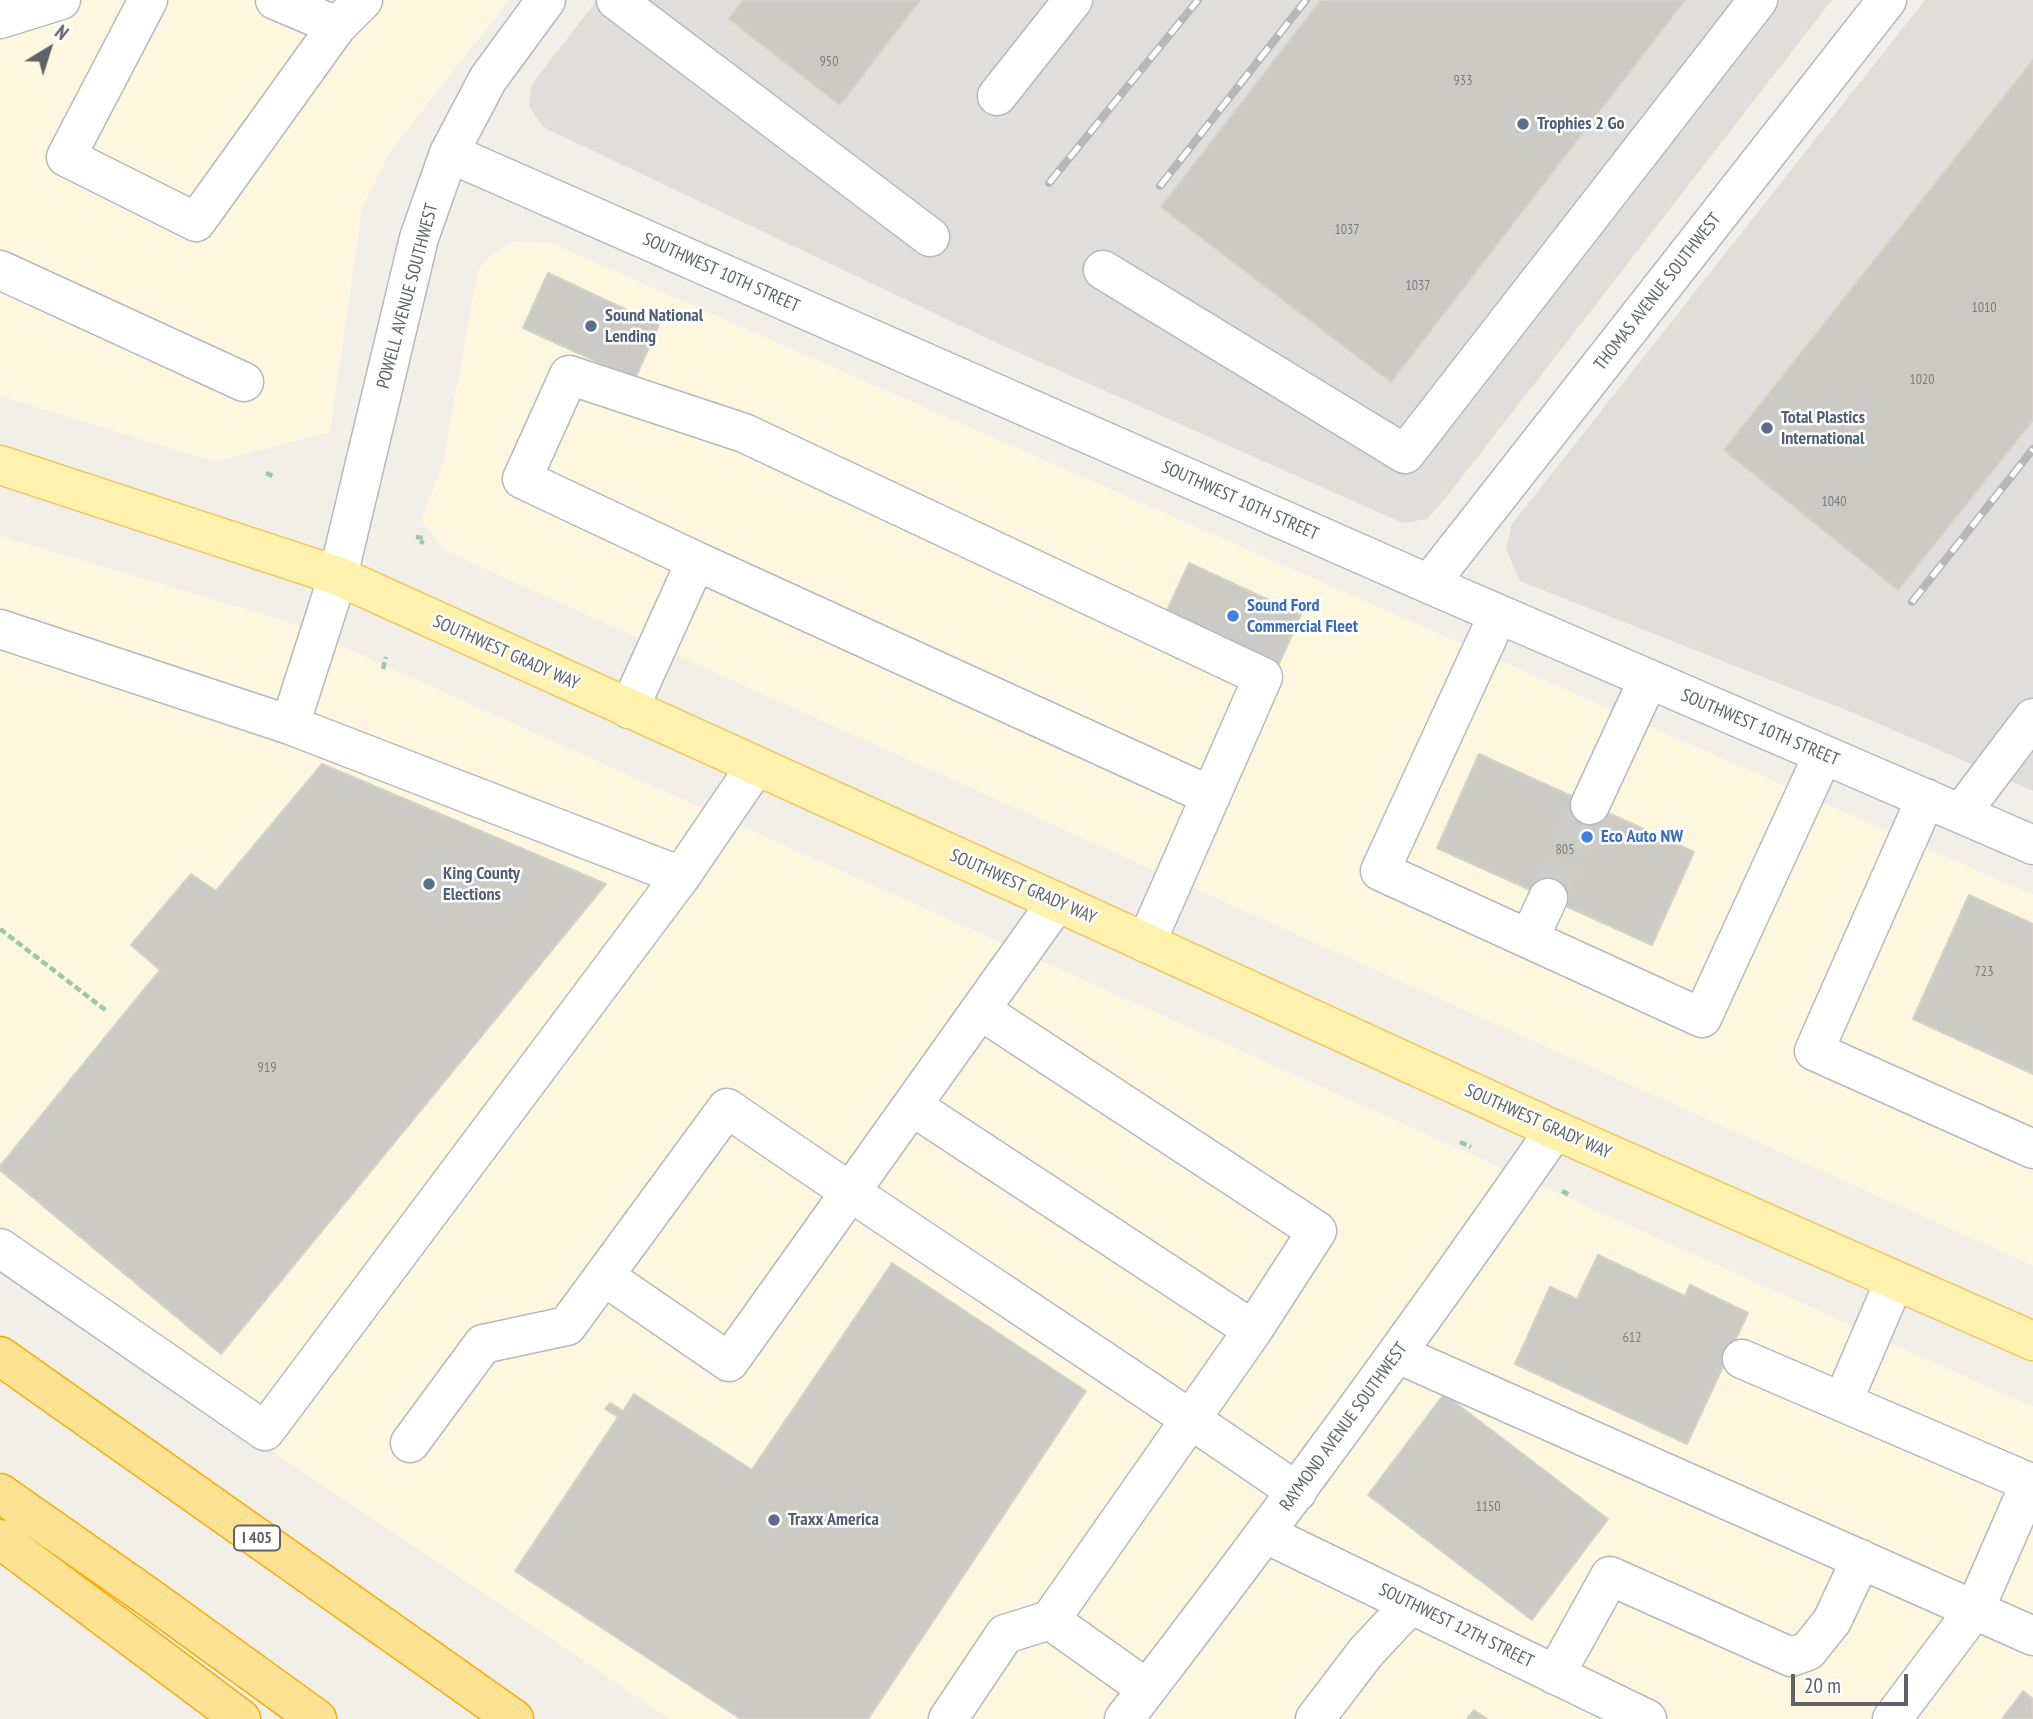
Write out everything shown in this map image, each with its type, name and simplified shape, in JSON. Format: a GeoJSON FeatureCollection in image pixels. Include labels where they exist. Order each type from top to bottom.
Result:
{"type":"FeatureCollection","features":[{"type":"Feature","properties":{"kind":"highway","name":"I 405"},"geometry":{"type":"LineString","coordinates":[[0,1356],[514,1719]]}},
{"type":"Feature","properties":{"kind":"highway"},"geometry":{"type":"LineString","coordinates":[[0,1493],[317,1719]]}},
{"type":"Feature","properties":{"kind":"highway"},"geometry":{"type":"LineString","coordinates":[[0,1539],[241,1719]]}},
{"type":"Feature","properties":{"kind":"main road","name":"SOUTHWEST GRADY WAY"},"geometry":{"type":"LineString","coordinates":[[0,465],[338,576],[1556,1130],[2033,1341]]}},
{"type":"Feature","properties":{"kind":"street"},"geometry":{"type":"LineString","coordinates":[[0,19],[61,0]]}},
{"type":"Feature","properties":{"kind":"street"},"geometry":{"type":"LineString","coordinates":[[148,0],[66,157],[196,222],[350,13],[275,0]]}},
{"type":"Feature","properties":{"kind":"street","name":"POWELL AVENUE SOUTHWEST"},"geometry":{"type":"LineString","coordinates":[[290,725],[338,576],[419,238],[449,153],[488,79],[546,0]]}},
{"type":"Feature","properties":{"kind":"street"},"geometry":{"type":"LineString","coordinates":[[997,96],[1073,0]]}},
{"type":"Feature","properties":{"kind":"street"},"geometry":{"type":"LineString","coordinates":[[1103,270],[1405,454],[1758,0]]}},
{"type":"Feature","properties":{"kind":"street","name":"THOMAS AVENUE SOUTHWEST"},"geometry":{"type":"LineString","coordinates":[[1429,584],[1887,0]]}},
{"type":"Feature","properties":{"kind":"street"},"geometry":{"type":"LineString","coordinates":[[641,7],[930,237]]}},
{"type":"Feature","properties":{"kind":"street","name":"SOUTHWEST 10TH STREET"},"geometry":{"type":"LineString","coordinates":[[449,153],[1498,615],[2033,845]]}},
{"type":"Feature","properties":{"kind":"street"},"geometry":{"type":"LineString","coordinates":[[0,270],[244,382]]}},
{"type":"Feature","properties":{"kind":"street"},"geometry":{"type":"LineString","coordinates":[[1146,943],[1211,796],[1263,677],[744,433],[569,375],[522,479],[1211,796]]}},
{"type":"Feature","properties":{"kind":"street"},"geometry":{"type":"LineString","coordinates":[[629,709],[696,561]]}},
{"type":"Feature","properties":{"kind":"street"},"geometry":{"type":"LineString","coordinates":[[1498,615],[1380,871],[1702,1018],[1823,755]]}},
{"type":"Feature","properties":{"kind":"street"},"geometry":{"type":"LineString","coordinates":[[0,629],[290,725],[681,876]]}},
{"type":"Feature","properties":{"kind":"street"},"geometry":{"type":"LineString","coordinates":[[1590,805],[1648,680]]}},
{"type":"Feature","properties":{"kind":"street"},"geometry":{"type":"LineString","coordinates":[[1961,813],[2033,718]]}},
{"type":"Feature","properties":{"kind":"street"},"geometry":{"type":"LineString","coordinates":[[0,1248],[265,1431],[681,876],[756,766]]}},
{"type":"Feature","properties":{"kind":"street"},"geometry":{"type":"LineString","coordinates":[[1926,798],[1814,1051],[2033,1149]]}},
{"type":"Feature","properties":{"kind":"street"},"geometry":{"type":"LineString","coordinates":[[1529,939],[1548,898]]}},
{"type":"Feature","properties":{"kind":"street"},"geometry":{"type":"LineString","coordinates":[[604,1276],[729,1362],[1057,902]]}},
{"type":"Feature","properties":{"kind":"street"},"geometry":{"type":"LineString","coordinates":[[948,1719],[1006,1634],[1050,1620],[1253,1330],[1317,1231],[980,1010]]}},
{"type":"Feature","properties":{"kind":"street"},"geometry":{"type":"LineString","coordinates":[[912,1106],[1253,1330]]}},
{"type":"Feature","properties":{"kind":"street"},"geometry":{"type":"LineString","coordinates":[[410,1443],[484,1344],[567,1326],[727,1108],[849,1193],[1191,1418],[1297,1492]]}},
{"type":"Feature","properties":{"kind":"street","name":"RAYMOND AVENUE SOUTHWEST"},"geometry":{"type":"LineString","coordinates":[[1124,1719],[1297,1492],[1556,1130]]}},
{"type":"Feature","properties":{"kind":"street"},"geometry":{"type":"LineString","coordinates":[[1843,1401],[1895,1280]]}},
{"type":"Feature","properties":{"kind":"street"},"geometry":{"type":"LineString","coordinates":[[1398,1354],[2033,1636]]}},
{"type":"Feature","properties":{"kind":"street"},"geometry":{"type":"LineString","coordinates":[[1742,1359],[2031,1484],[1975,1609],[1892,1719]]}},
{"type":"Feature","properties":{"kind":"street","name":"SOUTHWEST 12TH STREET"},"geometry":{"type":"LineString","coordinates":[[1266,1534],[1647,1719]]}},
{"type":"Feature","properties":{"kind":"street"},"geometry":{"type":"LineString","coordinates":[[1555,1675],[1610,1576],[1791,1657],[1808,1651],[1832,1620],[1861,1559]]}},
{"type":"Feature","properties":{"kind":"street"},"geometry":{"type":"LineString","coordinates":[[1315,1719],[1366,1652],[1411,1604]]}},
{"type":"Feature","properties":{"kind":"street"},"geometry":{"type":"LineString","coordinates":[[1050,1620],[1147,1689]]}},
{"type":"Feature","properties":{"kind":"path"},"geometry":{"type":"LineString","coordinates":[[266,473],[275,477]]}},
{"type":"Feature","properties":{"kind":"path"},"geometry":{"type":"LineString","coordinates":[[416,537],[424,538],[421,544]]}},
{"type":"Feature","properties":{"kind":"path"},"geometry":{"type":"LineString","coordinates":[[383,669],[386,657]]}},
{"type":"Feature","properties":{"kind":"path"},"geometry":{"type":"LineString","coordinates":[[0,929],[108,1012]]}},
{"type":"Feature","properties":{"kind":"path"},"geometry":{"type":"LineString","coordinates":[[1460,1142],[1471,1147]]}},
{"type":"Feature","properties":{"kind":"path"},"geometry":{"type":"LineString","coordinates":[[1562,1191],[1570,1195]]}},
{"type":"Feature","properties":{"kind":"shaded area"},"geometry":{"type":"Polygon","coordinates":[[[0,0],[509,0],[389,153],[362,209],[330,432],[215,462],[0,396],[0,0]]]}},
{"type":"Feature","properties":{"kind":"shaded area"},"geometry":{"type":"Polygon","coordinates":[[[597,0],[1832,0],[1445,499],[1427,519],[1403,523],[997,343],[543,127],[529,106],[532,84],[597,0]]]}},
{"type":"Feature","properties":{"kind":"shaded area"},"geometry":{"type":"Polygon","coordinates":[[[1925,0],[2033,0],[2033,791],[1859,715],[1520,581],[1506,549],[1512,524],[1925,0]]]}},
{"type":"Feature","properties":{"kind":"shaded area"},"geometry":{"type":"Polygon","coordinates":[[[516,241],[551,243],[2033,895],[2033,1266],[445,551],[421,520],[443,463],[478,270],[494,253],[516,241]]]}},
{"type":"Feature","properties":{"kind":"shaded area"},"geometry":{"type":"Polygon","coordinates":[[[0,536],[286,621],[2033,1407],[2033,1719],[670,1719],[0,1268],[0,536]]]}},
{"type":"Feature","properties":{"kind":"building"},"geometry":{"type":"Polygon","coordinates":[[[743,0],[920,0],[840,105],[729,19],[743,0]]]}},
{"type":"Feature","properties":{"kind":"building"},"geometry":{"type":"Polygon","coordinates":[[[1321,0],[1685,0],[1391,382],[1161,207],[1321,0]]]}},
{"type":"Feature","properties":{"kind":"building"},"geometry":{"type":"Polygon","coordinates":[[[2033,60],[2033,420],[1898,590],[1724,450],[2033,60]]]}},
{"type":"Feature","properties":{"kind":"building","name":"Sound National Lending"},"geometry":{"type":"Polygon","coordinates":[[[548,273],[659,325],[635,379],[523,328],[548,273]]]}},
{"type":"Feature","properties":{"kind":"building","name":"Sound Ford Commercial Fleet"},"geometry":{"type":"Polygon","coordinates":[[[1189,563],[1301,615],[1277,668],[1164,617],[1189,563]]]}},
{"type":"Feature","properties":{"kind":"building"},"geometry":{"type":"Polygon","coordinates":[[[1479,754],[1694,852],[1652,945],[1437,848],[1479,754]]]}},
{"type":"Feature","properties":{"kind":"building"},"geometry":{"type":"Polygon","coordinates":[[[322,764],[606,884],[221,1354],[0,1170],[0,1166],[160,970],[131,945],[191,874],[216,891],[322,764]]]}},
{"type":"Feature","properties":{"kind":"building"},"geometry":{"type":"Polygon","coordinates":[[[1969,895],[2033,924],[2033,1074],[1913,1019],[1969,895]]]}},
{"type":"Feature","properties":{"kind":"building"},"geometry":{"type":"Polygon","coordinates":[[[1598,1255],[1685,1296],[1690,1285],[1748,1313],[1687,1444],[1515,1364],[1550,1287],[1577,1299],[1598,1255]]]}},
{"type":"Feature","properties":{"kind":"building","name":"Traxx America"},"geometry":{"type":"Polygon","coordinates":[[[892,1263],[1086,1391],[868,1719],[741,1719],[515,1571],[618,1417],[605,1409],[610,1403],[623,1411],[634,1394],[752,1470],[892,1263]]]}},
{"type":"Feature","properties":{"kind":"building"},"geometry":{"type":"Polygon","coordinates":[[[1444,1394],[1608,1519],[1532,1620],[1368,1495],[1444,1394]]]}},
{"type":"Feature","properties":{"kind":"building"},"geometry":{"type":"Polygon","coordinates":[[[2023,1691],[2033,1699],[2032,1719],[2002,1719],[2023,1691]]]}},
{"type":"Feature","properties":{"kind":"building"},"geometry":{"type":"Polygon","coordinates":[[[1474,1710],[1487,1719],[1467,1719],[1474,1710]]]}},
{"type":"Feature","properties":{"kind":"tunnel"},"geometry":{"type":"LineString","coordinates":[[1548,898],[1590,805]]}},
{"type":"Feature","properties":{"kind":"railway"},"geometry":{"type":"LineString","coordinates":[[1049,183],[1198,0]]}},
{"type":"Feature","properties":{"kind":"railway"},"geometry":{"type":"LineString","coordinates":[[1160,186],[1306,0]]}},
{"type":"Feature","properties":{"kind":"railway"},"geometry":{"type":"LineString","coordinates":[[1912,602],[2033,449]]}},
{"type":"Feature","properties":{"kind":"place","name":"Trophies 2 Go"},"geometry":{"type":"Point","coordinates":[1523,124]}},
{"type":"Feature","properties":{"kind":"place","name":"Sound National Lending"},"geometry":{"type":"Point","coordinates":[591,326]}},
{"type":"Feature","properties":{"kind":"place","name":"Total Plastics International"},"geometry":{"type":"Point","coordinates":[1767,428]}},
{"type":"Feature","properties":{"kind":"place","name":"Sound Ford Commercial Fleet"},"geometry":{"type":"Point","coordinates":[1233,616]}},
{"type":"Feature","properties":{"kind":"place","name":"Eco Auto NW"},"geometry":{"type":"Point","coordinates":[1587,837]}},
{"type":"Feature","properties":{"kind":"place","name":"King County Elections"},"geometry":{"type":"Point","coordinates":[429,884]}},
{"type":"Feature","properties":{"kind":"place","name":"Traxx America"},"geometry":{"type":"Point","coordinates":[774,1520]}}]}
